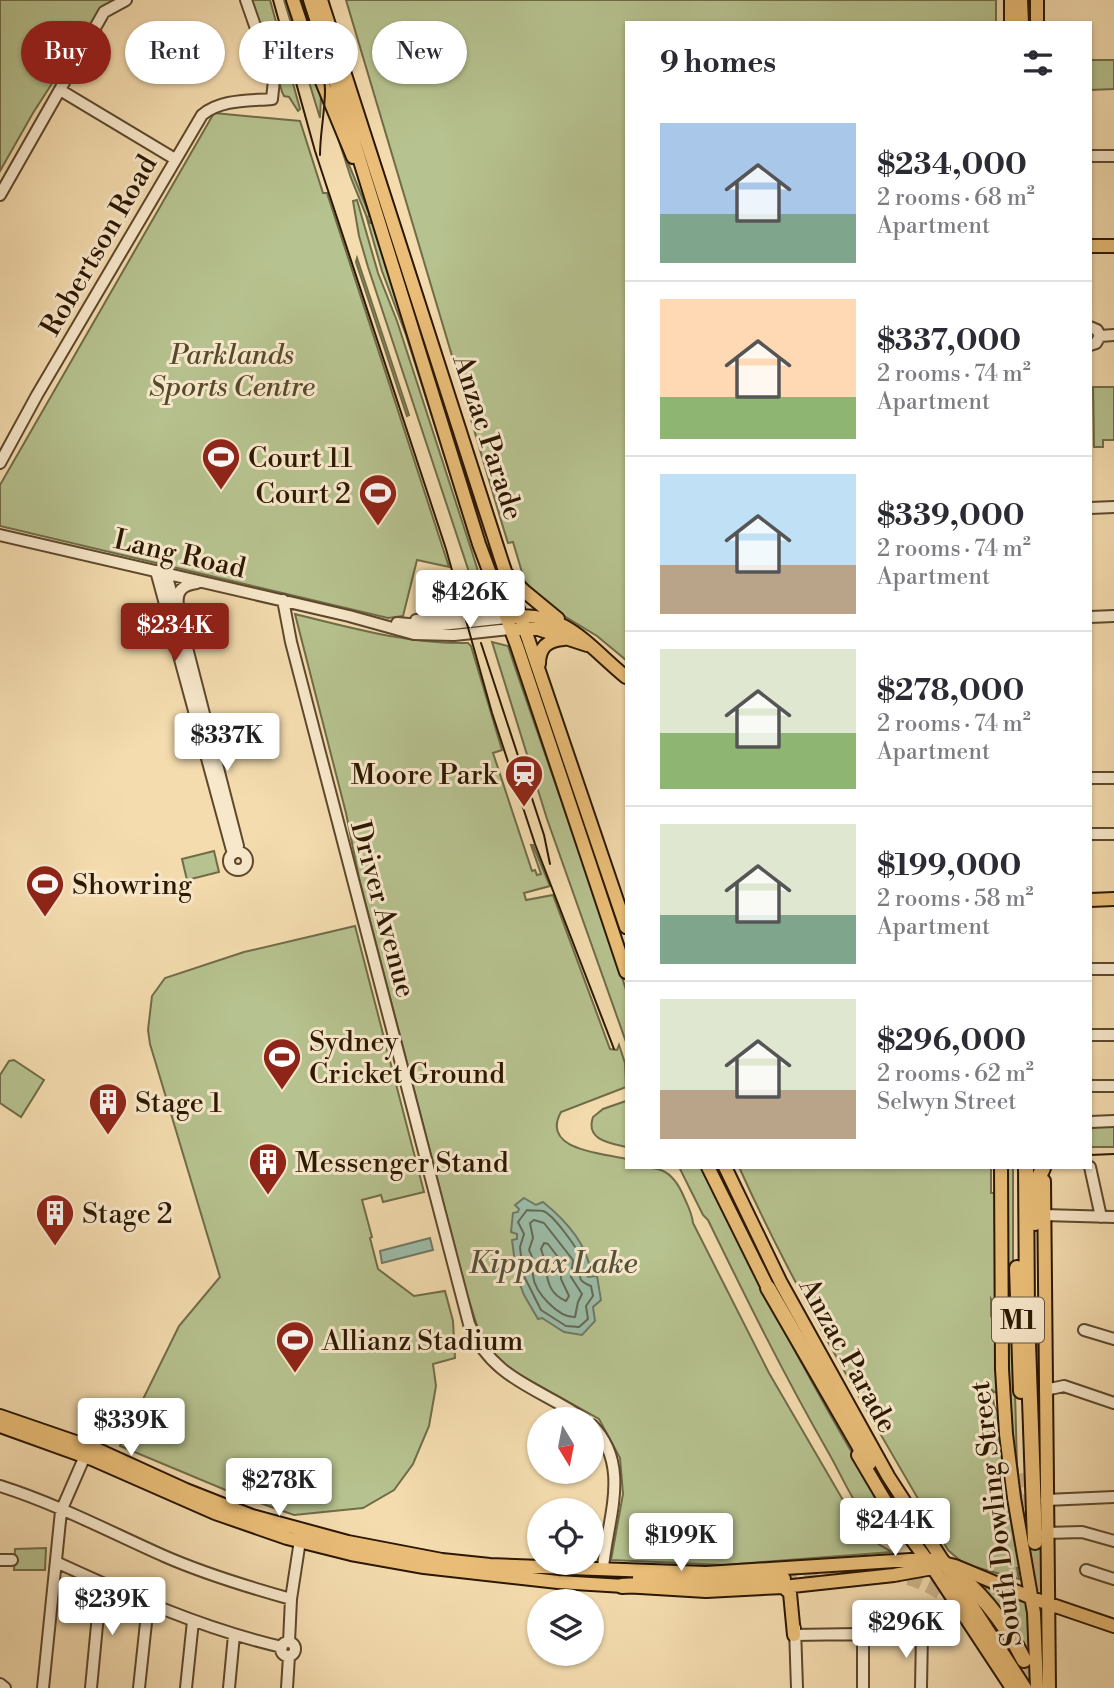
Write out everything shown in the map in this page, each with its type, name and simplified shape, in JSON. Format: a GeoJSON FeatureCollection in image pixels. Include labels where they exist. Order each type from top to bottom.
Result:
{"type":"FeatureCollection","features":[{"type":"Feature","properties":{"kind":"highway"},"geometry":{"type":"LineString","coordinates":[[1013,17],[1020,0]]}},
{"type":"Feature","properties":{"kind":"highway"},"geometry":{"type":"LineString","coordinates":[[1029,0],[1029,21]]}},
{"type":"Feature","properties":{"kind":"highway","name":"M1"},"geometry":{"type":"LineString","coordinates":[[1018,1169],[1017,1300],[1024,1473]]}},
{"type":"Feature","properties":{"kind":"highway","name":"M1"},"geometry":{"type":"LineString","coordinates":[[1026,1169],[1031,1461],[1041,1538]]}},
{"type":"Feature","properties":{"kind":"highway","name":"M1"},"geometry":{"type":"LineString","coordinates":[[1030,1350],[1034,1316],[1038,1179],[1043,1169]]}},
{"type":"Feature","properties":{"kind":"highway"},"geometry":{"type":"LineString","coordinates":[[768,1288],[869,1463]]}},
{"type":"Feature","properties":{"kind":"highway"},"geometry":{"type":"LineString","coordinates":[[933,1563],[964,1579],[999,1616],[1024,1660]]}},
{"type":"Feature","properties":{"kind":"highway"},"geometry":{"type":"LineString","coordinates":[[640,1578],[693,1583]]}},
{"type":"Feature","properties":{"kind":"highway"},"geometry":{"type":"LineString","coordinates":[[622,1586],[783,1583]]}},
{"type":"Feature","properties":{"kind":"main road","name":"Anzac Parade"},"geometry":{"type":"LineString","coordinates":[[293,0],[321,80],[351,154],[364,178]]}},
{"type":"Feature","properties":{"kind":"main road","name":"Anzac Parade"},"geometry":{"type":"LineString","coordinates":[[310,0],[492,581],[625,969]]}},
{"type":"Feature","properties":{"kind":"main road","name":"Anzac Parade"},"geometry":{"type":"LineString","coordinates":[[321,0],[503,565],[625,924]]}},
{"type":"Feature","properties":{"kind":"main road"},"geometry":{"type":"LineString","coordinates":[[321,0],[320,16],[338,72],[337,86]]}},
{"type":"Feature","properties":{"kind":"main road"},"geometry":{"type":"LineString","coordinates":[[1037,0],[1037,21]]}},
{"type":"Feature","properties":{"kind":"main road"},"geometry":{"type":"LineString","coordinates":[[1092,246],[1114,246]]}},
{"type":"Feature","properties":{"kind":"main road"},"geometry":{"type":"LineString","coordinates":[[503,565],[517,585],[567,633]]}},
{"type":"Feature","properties":{"kind":"main road"},"geometry":{"type":"LineString","coordinates":[[508,624],[540,618],[588,646],[625,676]]}},
{"type":"Feature","properties":{"kind":"main road"},"geometry":{"type":"LineString","coordinates":[[539,670],[540,654],[544,646],[567,633]]}},
{"type":"Feature","properties":{"kind":"main road"},"geometry":{"type":"LineString","coordinates":[[1092,900],[1114,899]]}},
{"type":"Feature","properties":{"kind":"main road","name":"Anzac Parade"},"geometry":{"type":"LineString","coordinates":[[709,1169],[799,1352],[833,1414],[894,1516],[933,1563]]}},
{"type":"Feature","properties":{"kind":"main road","name":"Anzac Parade"},"geometry":{"type":"LineString","coordinates":[[726,1169],[781,1283],[904,1505],[933,1563]]}},
{"type":"Feature","properties":{"kind":"main road","name":"South Dowling Street"},"geometry":{"type":"LineString","coordinates":[[1001,1169],[1002,1369],[1014,1498],[1032,1598],[1037,1688]]}},
{"type":"Feature","properties":{"kind":"main road","name":"South Dowling Street"},"geometry":{"type":"LineString","coordinates":[[1043,1169],[1046,1500],[1041,1538],[1049,1604],[1049,1688]]}},
{"type":"Feature","properties":{"kind":"main road"},"geometry":{"type":"LineString","coordinates":[[0,1416],[300,1536],[395,1552],[518,1578],[706,1591],[862,1578],[933,1563]]}},
{"type":"Feature","properties":{"kind":"main road"},"geometry":{"type":"LineString","coordinates":[[0,1426],[86,1452]]}},
{"type":"Feature","properties":{"kind":"main road"},"geometry":{"type":"LineString","coordinates":[[604,1568],[706,1573],[933,1563],[1000,1584],[1114,1626]]}},
{"type":"Feature","properties":{"kind":"main road"},"geometry":{"type":"LineString","coordinates":[[933,1563],[1012,1688]]}},
{"type":"Feature","properties":{"kind":"main road"},"geometry":{"type":"LineString","coordinates":[[933,1563],[1025,1688]]}},
{"type":"Feature","properties":{"kind":"main road"},"geometry":{"type":"LineString","coordinates":[[459,1566],[527,1566]]}},
{"type":"Feature","properties":{"kind":"main road"},"geometry":{"type":"LineString","coordinates":[[604,1570],[608,1576],[640,1578],[704,1579],[804,1572],[862,1578]]}},
{"type":"Feature","properties":{"kind":"main road"},"geometry":{"type":"LineString","coordinates":[[1000,1584],[1022,1582],[1027,1570]]}},
{"type":"Feature","properties":{"kind":"main road"},"geometry":{"type":"LineString","coordinates":[[518,1578],[595,1575]]}},
{"type":"Feature","properties":{"kind":"main road"},"geometry":{"type":"LineString","coordinates":[[783,1583],[790,1593],[794,1635]]}},
{"type":"Feature","properties":{"kind":"street"},"geometry":{"type":"LineString","coordinates":[[0,195],[104,12],[126,0]]}},
{"type":"Feature","properties":{"kind":"street","name":"Robertson Road"},"geometry":{"type":"LineString","coordinates":[[1,458],[202,114],[221,104],[272,99],[274,80],[246,0]]}},
{"type":"Feature","properties":{"kind":"street"},"geometry":{"type":"LineString","coordinates":[[60,90],[175,159]]}},
{"type":"Feature","properties":{"kind":"street"},"geometry":{"type":"LineString","coordinates":[[1092,156],[1114,156]]}},
{"type":"Feature","properties":{"kind":"street"},"geometry":{"type":"LineString","coordinates":[[1092,328],[1100,335]]}},
{"type":"Feature","properties":{"kind":"street"},"geometry":{"type":"LineString","coordinates":[[1100,335],[1114,335]]}},
{"type":"Feature","properties":{"kind":"street"},"geometry":{"type":"LineString","coordinates":[[1092,344],[1096,343],[1100,335]]}},
{"type":"Feature","properties":{"kind":"street"},"geometry":{"type":"LineString","coordinates":[[1092,508],[1114,507]]}},
{"type":"Feature","properties":{"kind":"street","name":"Lang Road"},"geometry":{"type":"LineString","coordinates":[[0,535],[349,615],[404,625],[508,624]]}},
{"type":"Feature","properties":{"kind":"street"},"geometry":{"type":"LineString","coordinates":[[161,572],[179,620],[236,853],[161,572]]}},
{"type":"Feature","properties":{"kind":"street"},"geometry":{"type":"LineString","coordinates":[[386,621],[471,613],[485,603],[492,581]]}},
{"type":"Feature","properties":{"kind":"street"},"geometry":{"type":"LineString","coordinates":[[179,620],[177,596],[180,589],[203,582]]}},
{"type":"Feature","properties":{"kind":"street","name":"Driver Avenue"},"geometry":{"type":"LineString","coordinates":[[283,600],[291,642],[470,1324],[482,1349],[505,1373],[563,1407]]}},
{"type":"Feature","properties":{"kind":"street","name":"Lang Road"},"geometry":{"type":"LineString","coordinates":[[349,615],[394,629],[428,635],[454,635],[508,624]]}},
{"type":"Feature","properties":{"kind":"street"},"geometry":{"type":"LineString","coordinates":[[1092,617],[1114,616]]}},
{"type":"Feature","properties":{"kind":"street"},"geometry":{"type":"LineString","coordinates":[[1092,778],[1114,778]]}},
{"type":"Feature","properties":{"kind":"street"},"geometry":{"type":"LineString","coordinates":[[1092,834],[1114,834]]}},
{"type":"Feature","properties":{"kind":"street"},"geometry":{"type":"LineString","coordinates":[[1092,969],[1114,969]]}},
{"type":"Feature","properties":{"kind":"street"},"geometry":{"type":"LineString","coordinates":[[1092,1035],[1114,1035]]}},
{"type":"Feature","properties":{"kind":"street"},"geometry":{"type":"LineString","coordinates":[[1092,1086],[1114,1086]]}},
{"type":"Feature","properties":{"kind":"street"},"geometry":{"type":"LineString","coordinates":[[1092,1122],[1114,1121]]}},
{"type":"Feature","properties":{"kind":"street"},"geometry":{"type":"LineString","coordinates":[[1090,1169],[1101,1217]]}},
{"type":"Feature","properties":{"kind":"street"},"geometry":{"type":"LineString","coordinates":[[1044,1215],[1114,1217]]}},
{"type":"Feature","properties":{"kind":"street"},"geometry":{"type":"LineString","coordinates":[[1084,1330],[1114,1339]]}},
{"type":"Feature","properties":{"kind":"street"},"geometry":{"type":"LineString","coordinates":[[1045,1390],[1064,1386],[1114,1404]]}},
{"type":"Feature","properties":{"kind":"street"},"geometry":{"type":"LineString","coordinates":[[604,1440],[615,1474],[604,1560]]}},
{"type":"Feature","properties":{"kind":"street"},"geometry":{"type":"LineString","coordinates":[[43,1688],[61,1511],[86,1452]]}},
{"type":"Feature","properties":{"kind":"street"},"geometry":{"type":"LineString","coordinates":[[0,1486],[99,1525],[165,1556],[235,1584],[291,1599]]}},
{"type":"Feature","properties":{"kind":"street"},"geometry":{"type":"LineString","coordinates":[[1046,1500],[1114,1497]]}},
{"type":"Feature","properties":{"kind":"street"},"geometry":{"type":"LineString","coordinates":[[1041,1538],[1083,1532],[1114,1541]]}},
{"type":"Feature","properties":{"kind":"street"},"geometry":{"type":"LineString","coordinates":[[287,1688],[291,1599],[300,1536]]}},
{"type":"Feature","properties":{"kind":"street"},"geometry":{"type":"LineString","coordinates":[[56,1562],[148,1604],[193,1621],[287,1649]]}},
{"type":"Feature","properties":{"kind":"street"},"geometry":{"type":"LineString","coordinates":[[1086,1570],[1114,1579]]}},
{"type":"Feature","properties":{"kind":"street"},"geometry":{"type":"LineString","coordinates":[[91,1688],[101,1583]]}},
{"type":"Feature","properties":{"kind":"street"},"geometry":{"type":"LineString","coordinates":[[797,1688],[795,1600],[802,1585]]}},
{"type":"Feature","properties":{"kind":"street"},"geometry":{"type":"LineString","coordinates":[[139,1688],[148,1604]]}},
{"type":"Feature","properties":{"kind":"street"},"geometry":{"type":"LineString","coordinates":[[186,1688],[193,1621]]}},
{"type":"Feature","properties":{"kind":"street"},"geometry":{"type":"LineString","coordinates":[[794,1635],[922,1633],[921,1688]]}},
{"type":"Feature","properties":{"kind":"street"},"geometry":{"type":"LineString","coordinates":[[863,1634],[863,1688]]}},
{"type":"Feature","properties":{"kind":"street"},"geometry":{"type":"LineString","coordinates":[[229,1688],[234,1635]]}},
{"type":"Feature","properties":{"kind":"street"},"geometry":{"type":"LineString","coordinates":[[0,1684],[5,1688]]}},
{"type":"Feature","properties":{"kind":"green space"},"geometry":{"type":"Polygon","coordinates":[[[0,0],[116,0],[93,21],[21,21],[21,84],[52,84],[0,171],[0,0]]]}},
{"type":"Feature","properties":{"kind":"green space"},"geometry":{"type":"Polygon","coordinates":[[[250,0],[270,0],[276,21],[258,21],[250,0]]]}},
{"type":"Feature","properties":{"kind":"green space"},"geometry":{"type":"Polygon","coordinates":[[[346,0],[996,0],[996,21],[625,21],[625,659],[597,636],[559,613],[532,606],[513,542],[508,543],[358,40],[358,21],[352,21],[346,0]]]}},
{"type":"Feature","properties":{"kind":"green space"},"geometry":{"type":"Polygon","coordinates":[[[1092,60],[1114,60],[1114,89],[1092,90],[1092,60]]]}},
{"type":"Feature","properties":{"kind":"green space"},"geometry":{"type":"Polygon","coordinates":[[[280,84],[293,84],[300,109],[298,111],[289,97],[282,92],[280,84]]]}},
{"type":"Feature","properties":{"kind":"green space"},"geometry":{"type":"Polygon","coordinates":[[[310,84],[316,84],[321,95],[320,118],[310,84]]]}},
{"type":"Feature","properties":{"kind":"green space","name":"Parklands Sports Centre"},"geometry":{"type":"Polygon","coordinates":[[[214,113],[300,121],[323,193],[327,193],[449,567],[417,560],[403,616],[388,618],[0,526],[0,485],[214,113]]]}},
{"type":"Feature","properties":{"kind":"green space"},"geometry":{"type":"Polygon","coordinates":[[[338,138],[370,216],[367,217],[370,223],[373,223],[480,562],[406,335],[382,271],[366,215],[338,138]]]}},
{"type":"Feature","properties":{"kind":"green space"},"geometry":{"type":"Polygon","coordinates":[[[357,200],[378,273],[397,321],[482,584],[478,591],[471,578],[368,267],[353,201],[357,200]]]}},
{"type":"Feature","properties":{"kind":"green space"},"geometry":{"type":"Polygon","coordinates":[[[357,258],[409,415],[407,416],[356,262],[357,258]]]}},
{"type":"Feature","properties":{"kind":"green space"},"geometry":{"type":"Polygon","coordinates":[[[1093,387],[1114,387],[1114,440],[1103,440],[1103,447],[1094,447],[1093,387]]]}},
{"type":"Feature","properties":{"kind":"green space"},"geometry":{"type":"Polygon","coordinates":[[[295,614],[380,634],[424,641],[468,643],[471,646],[502,750],[493,753],[532,871],[535,870],[537,875],[541,874],[533,845],[550,886],[524,893],[526,900],[553,895],[610,1049],[617,1050],[619,1045],[625,1063],[625,1087],[561,1112],[557,1125],[559,1135],[577,1148],[625,1159],[625,1169],[658,1169],[674,1179],[693,1223],[769,1373],[854,1519],[868,1538],[892,1552],[725,1565],[611,1560],[623,1494],[620,1458],[604,1428],[604,1407],[578,1407],[508,1368],[479,1332],[359,878],[346,813],[295,614]]]}},
{"type":"Feature","properties":{"kind":"green space"},"geometry":{"type":"Polygon","coordinates":[[[492,642],[508,646],[616,958],[625,987],[625,1039],[547,819],[492,642]]]}},
{"type":"Feature","properties":{"kind":"green space"},"geometry":{"type":"Polygon","coordinates":[[[214,851],[219,872],[187,880],[182,859],[214,851]]]}},
{"type":"Feature","properties":{"kind":"green space"},"geometry":{"type":"Polygon","coordinates":[[[355,926],[424,1192],[383,1202],[381,1195],[362,1200],[372,1237],[370,1238],[378,1269],[414,1296],[445,1291],[453,1321],[455,1358],[433,1364],[436,1386],[429,1426],[413,1464],[394,1490],[363,1508],[294,1515],[240,1496],[120,1446],[179,1326],[220,1277],[148,1030],[152,996],[165,978],[244,952],[355,926]]]}},
{"type":"Feature","properties":{"kind":"green space"},"geometry":{"type":"Polygon","coordinates":[[[14,1060],[44,1080],[21,1117],[0,1103],[0,1075],[9,1061],[14,1060]]]}},
{"type":"Feature","properties":{"kind":"green space"},"geometry":{"type":"Polygon","coordinates":[[[625,1101],[625,1147],[600,1139],[593,1131],[593,1117],[603,1109],[625,1101]]]}},
{"type":"Feature","properties":{"kind":"green space"},"geometry":{"type":"Polygon","coordinates":[[[1114,1124],[1114,1147],[1092,1147],[1092,1128],[1114,1124]]]}},
{"type":"Feature","properties":{"kind":"green space"},"geometry":{"type":"Polygon","coordinates":[[[680,1169],[703,1169],[796,1353],[900,1533],[895,1544],[872,1525],[855,1502],[780,1365],[708,1220],[680,1169]]]}},
{"type":"Feature","properties":{"kind":"green space"},"geometry":{"type":"Polygon","coordinates":[[[740,1169],[991,1169],[991,1193],[997,1193],[997,1309],[991,1299],[991,1316],[998,1331],[999,1395],[992,1390],[994,1406],[1001,1417],[1022,1567],[1017,1568],[1019,1579],[964,1564],[948,1550],[812,1313],[740,1169]]]}},
{"type":"Feature","properties":{"kind":"green space"},"geometry":{"type":"Polygon","coordinates":[[[1005,1169],[1013,1169],[1013,1310],[1006,1310],[1005,1169]]]}},
{"type":"Feature","properties":{"kind":"green space"},"geometry":{"type":"Polygon","coordinates":[[[1006,1318],[1013,1318],[1017,1466],[1028,1546],[1039,1545],[1038,1318],[1041,1318],[1043,1589],[1032,1582],[1016,1484],[1007,1385],[1006,1318]]]}},
{"type":"Feature","properties":{"kind":"green space"},"geometry":{"type":"Polygon","coordinates":[[[46,1548],[45,1570],[14,1570],[15,1549],[46,1548]]]}},
{"type":"Feature","properties":{"kind":"green space"},"geometry":{"type":"Polygon","coordinates":[[[974,1583],[1028,1603],[1030,1686],[966,1590],[974,1583]]]}},
{"type":"Feature","properties":{"kind":"water","name":"Kippax Lake"},"geometry":{"type":"Polygon","coordinates":[[[524,1198],[536,1205],[543,1202],[566,1223],[584,1249],[590,1268],[586,1272],[588,1277],[597,1276],[601,1300],[593,1307],[595,1321],[582,1335],[564,1332],[542,1318],[538,1319],[524,1295],[515,1271],[520,1267],[515,1263],[512,1240],[517,1239],[517,1234],[511,1232],[513,1213],[519,1209],[515,1205],[524,1198]]]}},
{"type":"Feature","properties":{"kind":"water"},"geometry":{"type":"Polygon","coordinates":[[[430,1238],[433,1250],[382,1263],[380,1251],[430,1238]]]}},
{"type":"Feature","properties":{"kind":"tunnel"},"geometry":{"type":"LineString","coordinates":[[869,1463],[931,1553]]}},
{"type":"Feature","properties":{"kind":"tunnel"},"geometry":{"type":"LineString","coordinates":[[1024,1473],[1038,1610]]}},
{"type":"Feature","properties":{"kind":"tunnel"},"geometry":{"type":"LineString","coordinates":[[783,1579],[852,1572],[895,1575],[937,1590],[957,1605]]}},
{"type":"Feature","properties":{"kind":"tunnel"},"geometry":{"type":"LineString","coordinates":[[1024,1660],[1037,1688]]}},
{"type":"Feature","properties":{"kind":"tram line"},"geometry":{"type":"LineString","coordinates":[[273,0],[315,151],[446,549],[492,713],[535,844],[614,1049]]}},
{"type":"Feature","properties":{"kind":"tram line"},"geometry":{"type":"LineString","coordinates":[[302,0],[317,44],[324,78],[320,155]]}},
{"type":"Feature","properties":{"kind":"tram line"},"geometry":{"type":"LineString","coordinates":[[481,643],[544,835],[550,864]]}},
{"type":"Feature","properties":{"kind":"tram line"},"geometry":{"type":"LineString","coordinates":[[1092,1155],[1114,1154]]}},
{"type":"Feature","properties":{"kind":"place","name":"Court 11"},"geometry":{"type":"Point","coordinates":[221,491]}},
{"type":"Feature","properties":{"kind":"place","name":"Court 2"},"geometry":{"type":"Point","coordinates":[378,527]}},
{"type":"Feature","properties":{"kind":"place","name":"Moore Park"},"geometry":{"type":"Point","coordinates":[524,808]}},
{"type":"Feature","properties":{"kind":"place","name":"Showring"},"geometry":{"type":"Point","coordinates":[45,918]}},
{"type":"Feature","properties":{"kind":"place","name":"Sydney Cricket Ground"},"geometry":{"type":"Point","coordinates":[282,1091]}},
{"type":"Feature","properties":{"kind":"place","name":"Stage 1"},"geometry":{"type":"Point","coordinates":[108,1136]}},
{"type":"Feature","properties":{"kind":"place","name":"Messenger Stand"},"geometry":{"type":"Point","coordinates":[268,1196]}},
{"type":"Feature","properties":{"kind":"place","name":"Stage 2"},"geometry":{"type":"Point","coordinates":[55,1247]}},
{"type":"Feature","properties":{"kind":"place","name":"Allianz Stadium"},"geometry":{"type":"Point","coordinates":[295,1374]}}]}
